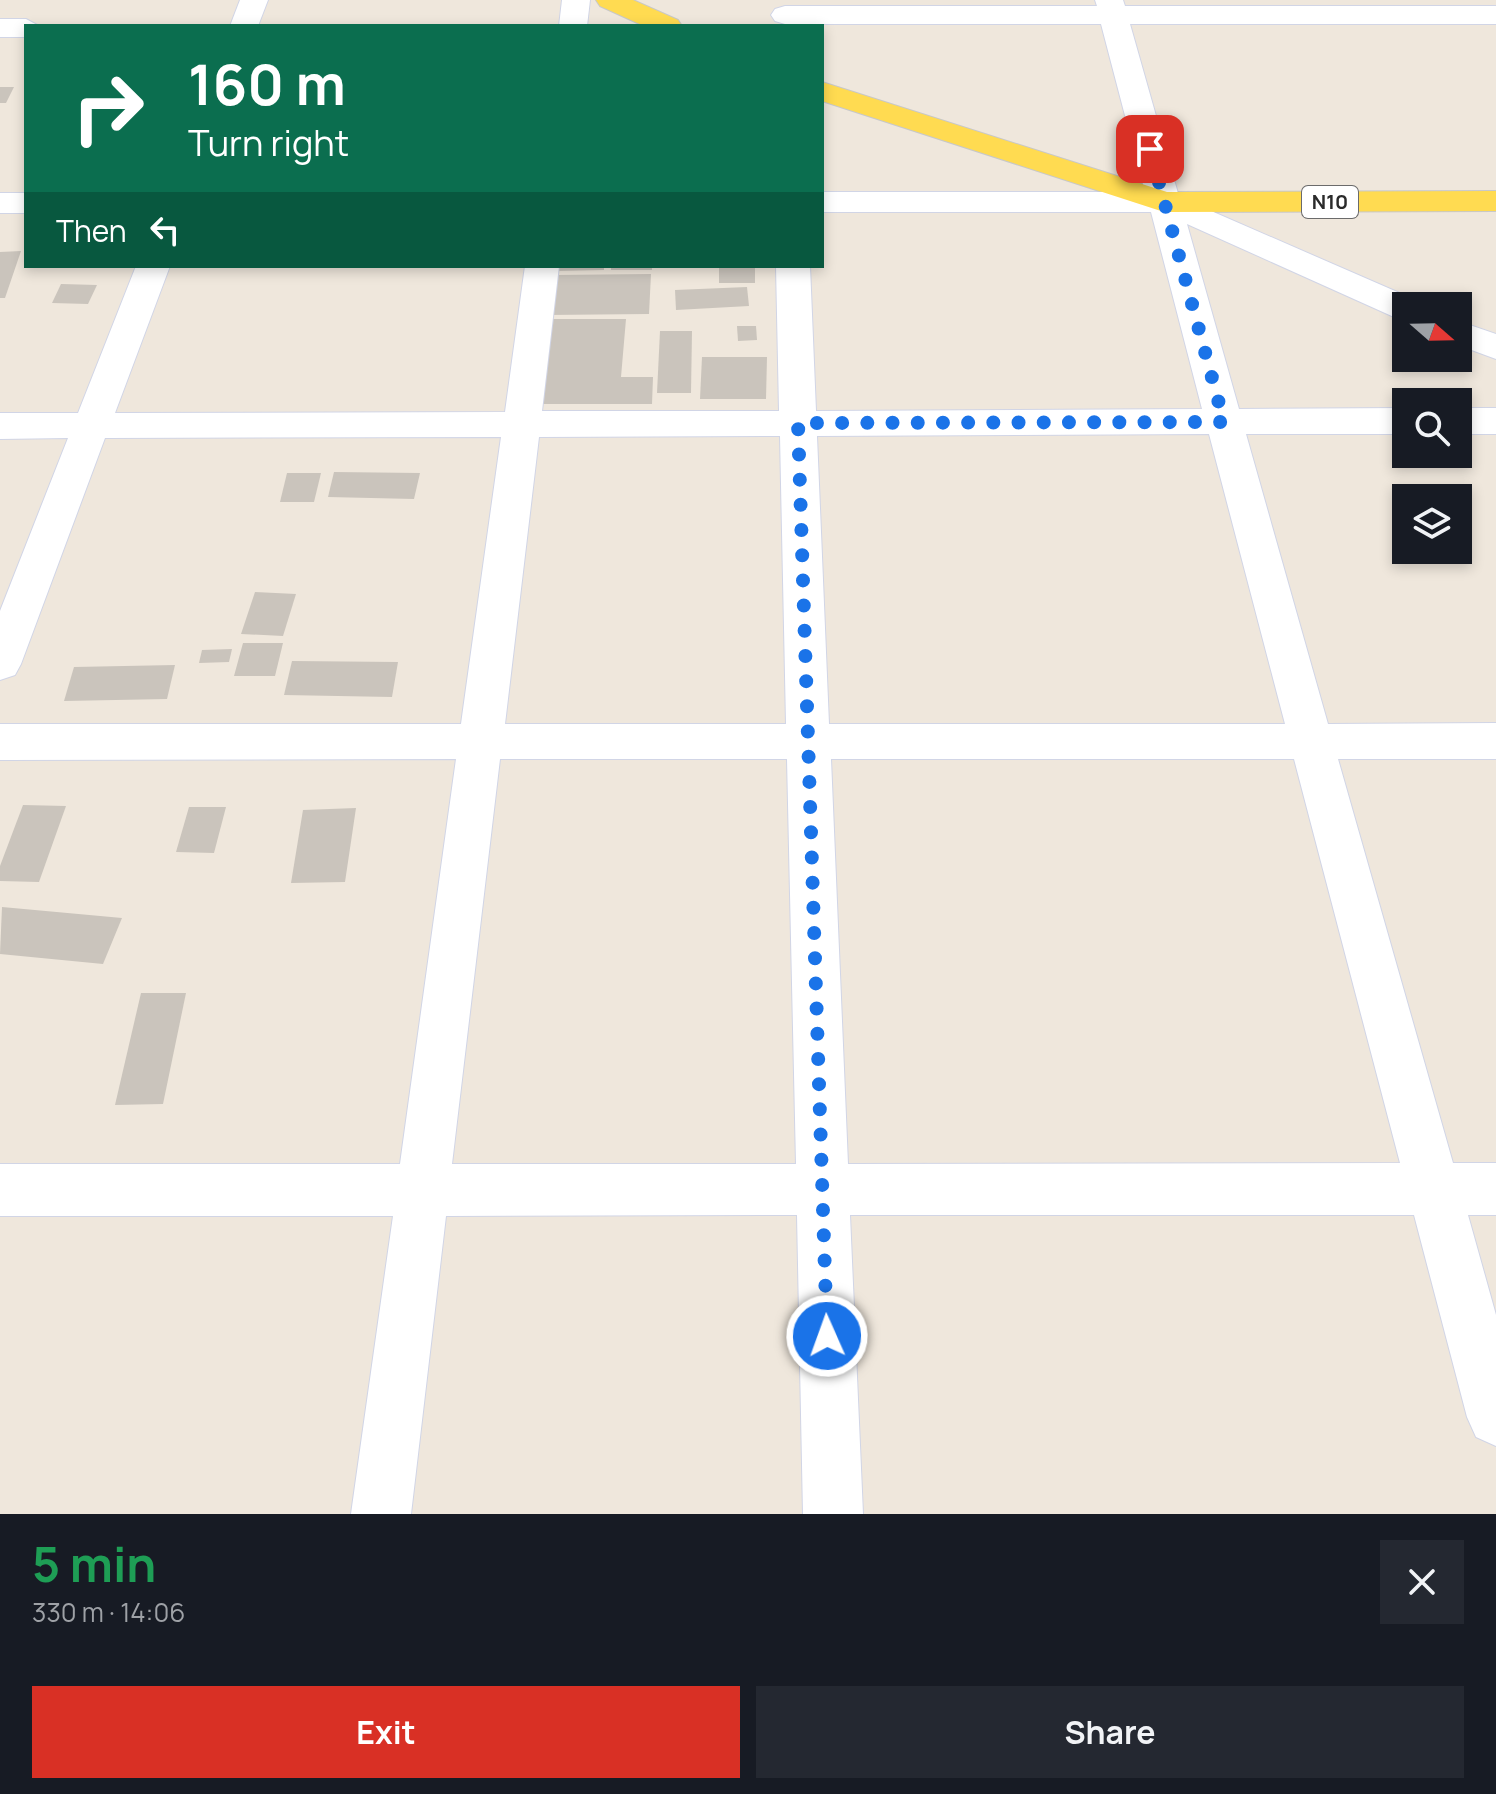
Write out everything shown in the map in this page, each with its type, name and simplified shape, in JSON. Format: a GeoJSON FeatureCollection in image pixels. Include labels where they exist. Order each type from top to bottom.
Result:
{"type":"FeatureCollection","features":[{"type":"Feature","properties":{"kind":"main road"},"geometry":{"type":"LineString","coordinates":[[610,0],[664,24]]}},
{"type":"Feature","properties":{"kind":"main road"},"geometry":{"type":"LineString","coordinates":[[824,92],[1164,202]]}},
{"type":"Feature","properties":{"kind":"main road","name":"N10"},"geometry":{"type":"LineString","coordinates":[[1164,202],[1496,201]]}},
{"type":"Feature","properties":{"kind":"street"},"geometry":{"type":"LineString","coordinates":[[245,24],[254,0]]}},
{"type":"Feature","properties":{"kind":"street"},"geometry":{"type":"LineString","coordinates":[[573,24],[576,0]]}},
{"type":"Feature","properties":{"kind":"street"},"geometry":{"type":"LineString","coordinates":[[1111,8],[1496,1417]]}},
{"type":"Feature","properties":{"kind":"street"},"geometry":{"type":"LineString","coordinates":[[785,14],[1111,8],[1496,15]]}},
{"type":"Feature","properties":{"kind":"street"},"geometry":{"type":"LineString","coordinates":[[0,28],[24,28]]}},
{"type":"Feature","properties":{"kind":"street"},"geometry":{"type":"LineString","coordinates":[[824,202],[1164,202],[1392,303]]}},
{"type":"Feature","properties":{"kind":"street"},"geometry":{"type":"LineString","coordinates":[[0,203],[24,203]]}},
{"type":"Feature","properties":{"kind":"street"},"geometry":{"type":"LineString","coordinates":[[0,664],[152,268]]}},
{"type":"Feature","properties":{"kind":"street"},"geometry":{"type":"LineString","coordinates":[[381,1514],[542,268]]}},
{"type":"Feature","properties":{"kind":"street"},"geometry":{"type":"LineString","coordinates":[[793,268],[833,1514]]}},
{"type":"Feature","properties":{"kind":"street"},"geometry":{"type":"LineString","coordinates":[[0,426],[1392,421]]}},
{"type":"Feature","properties":{"kind":"street"},"geometry":{"type":"LineString","coordinates":[[1472,421],[1496,421]]}},
{"type":"Feature","properties":{"kind":"street"},"geometry":{"type":"LineString","coordinates":[[0,742],[1496,741]]}},
{"type":"Feature","properties":{"kind":"street"},"geometry":{"type":"LineString","coordinates":[[0,1190],[1496,1189]]}},
{"type":"Feature","properties":{"kind":"building"},"geometry":{"type":"Polygon","coordinates":[[[0,87],[14,87],[6,103],[0,103],[0,87]]]}},
{"type":"Feature","properties":{"kind":"building"},"geometry":{"type":"Polygon","coordinates":[[[21,251],[5,298],[0,298],[0,252],[21,251]]]}},
{"type":"Feature","properties":{"kind":"building"},"geometry":{"type":"Polygon","coordinates":[[[556,268],[604,268],[604,270],[556,271],[556,268]]]}},
{"type":"Feature","properties":{"kind":"building"},"geometry":{"type":"Polygon","coordinates":[[[611,268],[652,268],[652,270],[611,268]]]}},
{"type":"Feature","properties":{"kind":"building"},"geometry":{"type":"Polygon","coordinates":[[[719,268],[755,268],[755,283],[719,283],[719,268]]]}},
{"type":"Feature","properties":{"kind":"building"},"geometry":{"type":"Polygon","coordinates":[[[651,274],[649,314],[547,315],[551,275],[651,274]]]}},
{"type":"Feature","properties":{"kind":"building"},"geometry":{"type":"Polygon","coordinates":[[[61,284],[97,285],[88,304],[52,303],[61,284]]]}},
{"type":"Feature","properties":{"kind":"building"},"geometry":{"type":"Polygon","coordinates":[[[747,287],[749,306],[676,310],[675,290],[747,287]]]}},
{"type":"Feature","properties":{"kind":"building"},"geometry":{"type":"Polygon","coordinates":[[[547,319],[626,319],[621,377],[653,377],[652,404],[536,404],[547,319]]]}},
{"type":"Feature","properties":{"kind":"building"},"geometry":{"type":"Polygon","coordinates":[[[737,326],[756,326],[757,340],[738,341],[737,326]]]}},
{"type":"Feature","properties":{"kind":"building"},"geometry":{"type":"Polygon","coordinates":[[[660,331],[692,331],[691,393],[657,393],[660,331]]]}},
{"type":"Feature","properties":{"kind":"building"},"geometry":{"type":"Polygon","coordinates":[[[702,357],[767,357],[766,399],[700,399],[702,357]]]}},
{"type":"Feature","properties":{"kind":"building"},"geometry":{"type":"Polygon","coordinates":[[[334,472],[420,473],[414,499],[328,497],[334,472]]]}},
{"type":"Feature","properties":{"kind":"building"},"geometry":{"type":"Polygon","coordinates":[[[287,473],[321,473],[314,502],[280,502],[287,473]]]}},
{"type":"Feature","properties":{"kind":"building"},"geometry":{"type":"Polygon","coordinates":[[[255,592],[296,594],[283,636],[241,634],[255,592]]]}},
{"type":"Feature","properties":{"kind":"building"},"geometry":{"type":"Polygon","coordinates":[[[243,643],[283,643],[275,676],[234,676],[243,643]]]}},
{"type":"Feature","properties":{"kind":"building"},"geometry":{"type":"Polygon","coordinates":[[[232,649],[229,662],[199,663],[202,650],[232,649]]]}},
{"type":"Feature","properties":{"kind":"building"},"geometry":{"type":"Polygon","coordinates":[[[292,661],[398,662],[392,697],[284,695],[292,661]]]}},
{"type":"Feature","properties":{"kind":"building"},"geometry":{"type":"Polygon","coordinates":[[[175,665],[167,699],[64,701],[74,667],[175,665]]]}},
{"type":"Feature","properties":{"kind":"building"},"geometry":{"type":"Polygon","coordinates":[[[23,805],[66,806],[39,882],[0,881],[0,866],[23,805]]]}},
{"type":"Feature","properties":{"kind":"building"},"geometry":{"type":"Polygon","coordinates":[[[189,807],[226,807],[214,853],[176,852],[189,807]]]}},
{"type":"Feature","properties":{"kind":"building"},"geometry":{"type":"Polygon","coordinates":[[[356,808],[345,882],[291,883],[303,810],[356,808]]]}},
{"type":"Feature","properties":{"kind":"building"},"geometry":{"type":"Polygon","coordinates":[[[2,907],[122,918],[103,964],[0,954],[2,907]]]}},
{"type":"Feature","properties":{"kind":"building"},"geometry":{"type":"Polygon","coordinates":[[[141,993],[186,993],[163,1104],[115,1105],[141,993]]]}},
{"type":"Feature","properties":{"kind":"route"},"geometry":{"type":"LineString","coordinates":[[827,1336],[798,423],[1224,422],[1150,149]]}}]}
